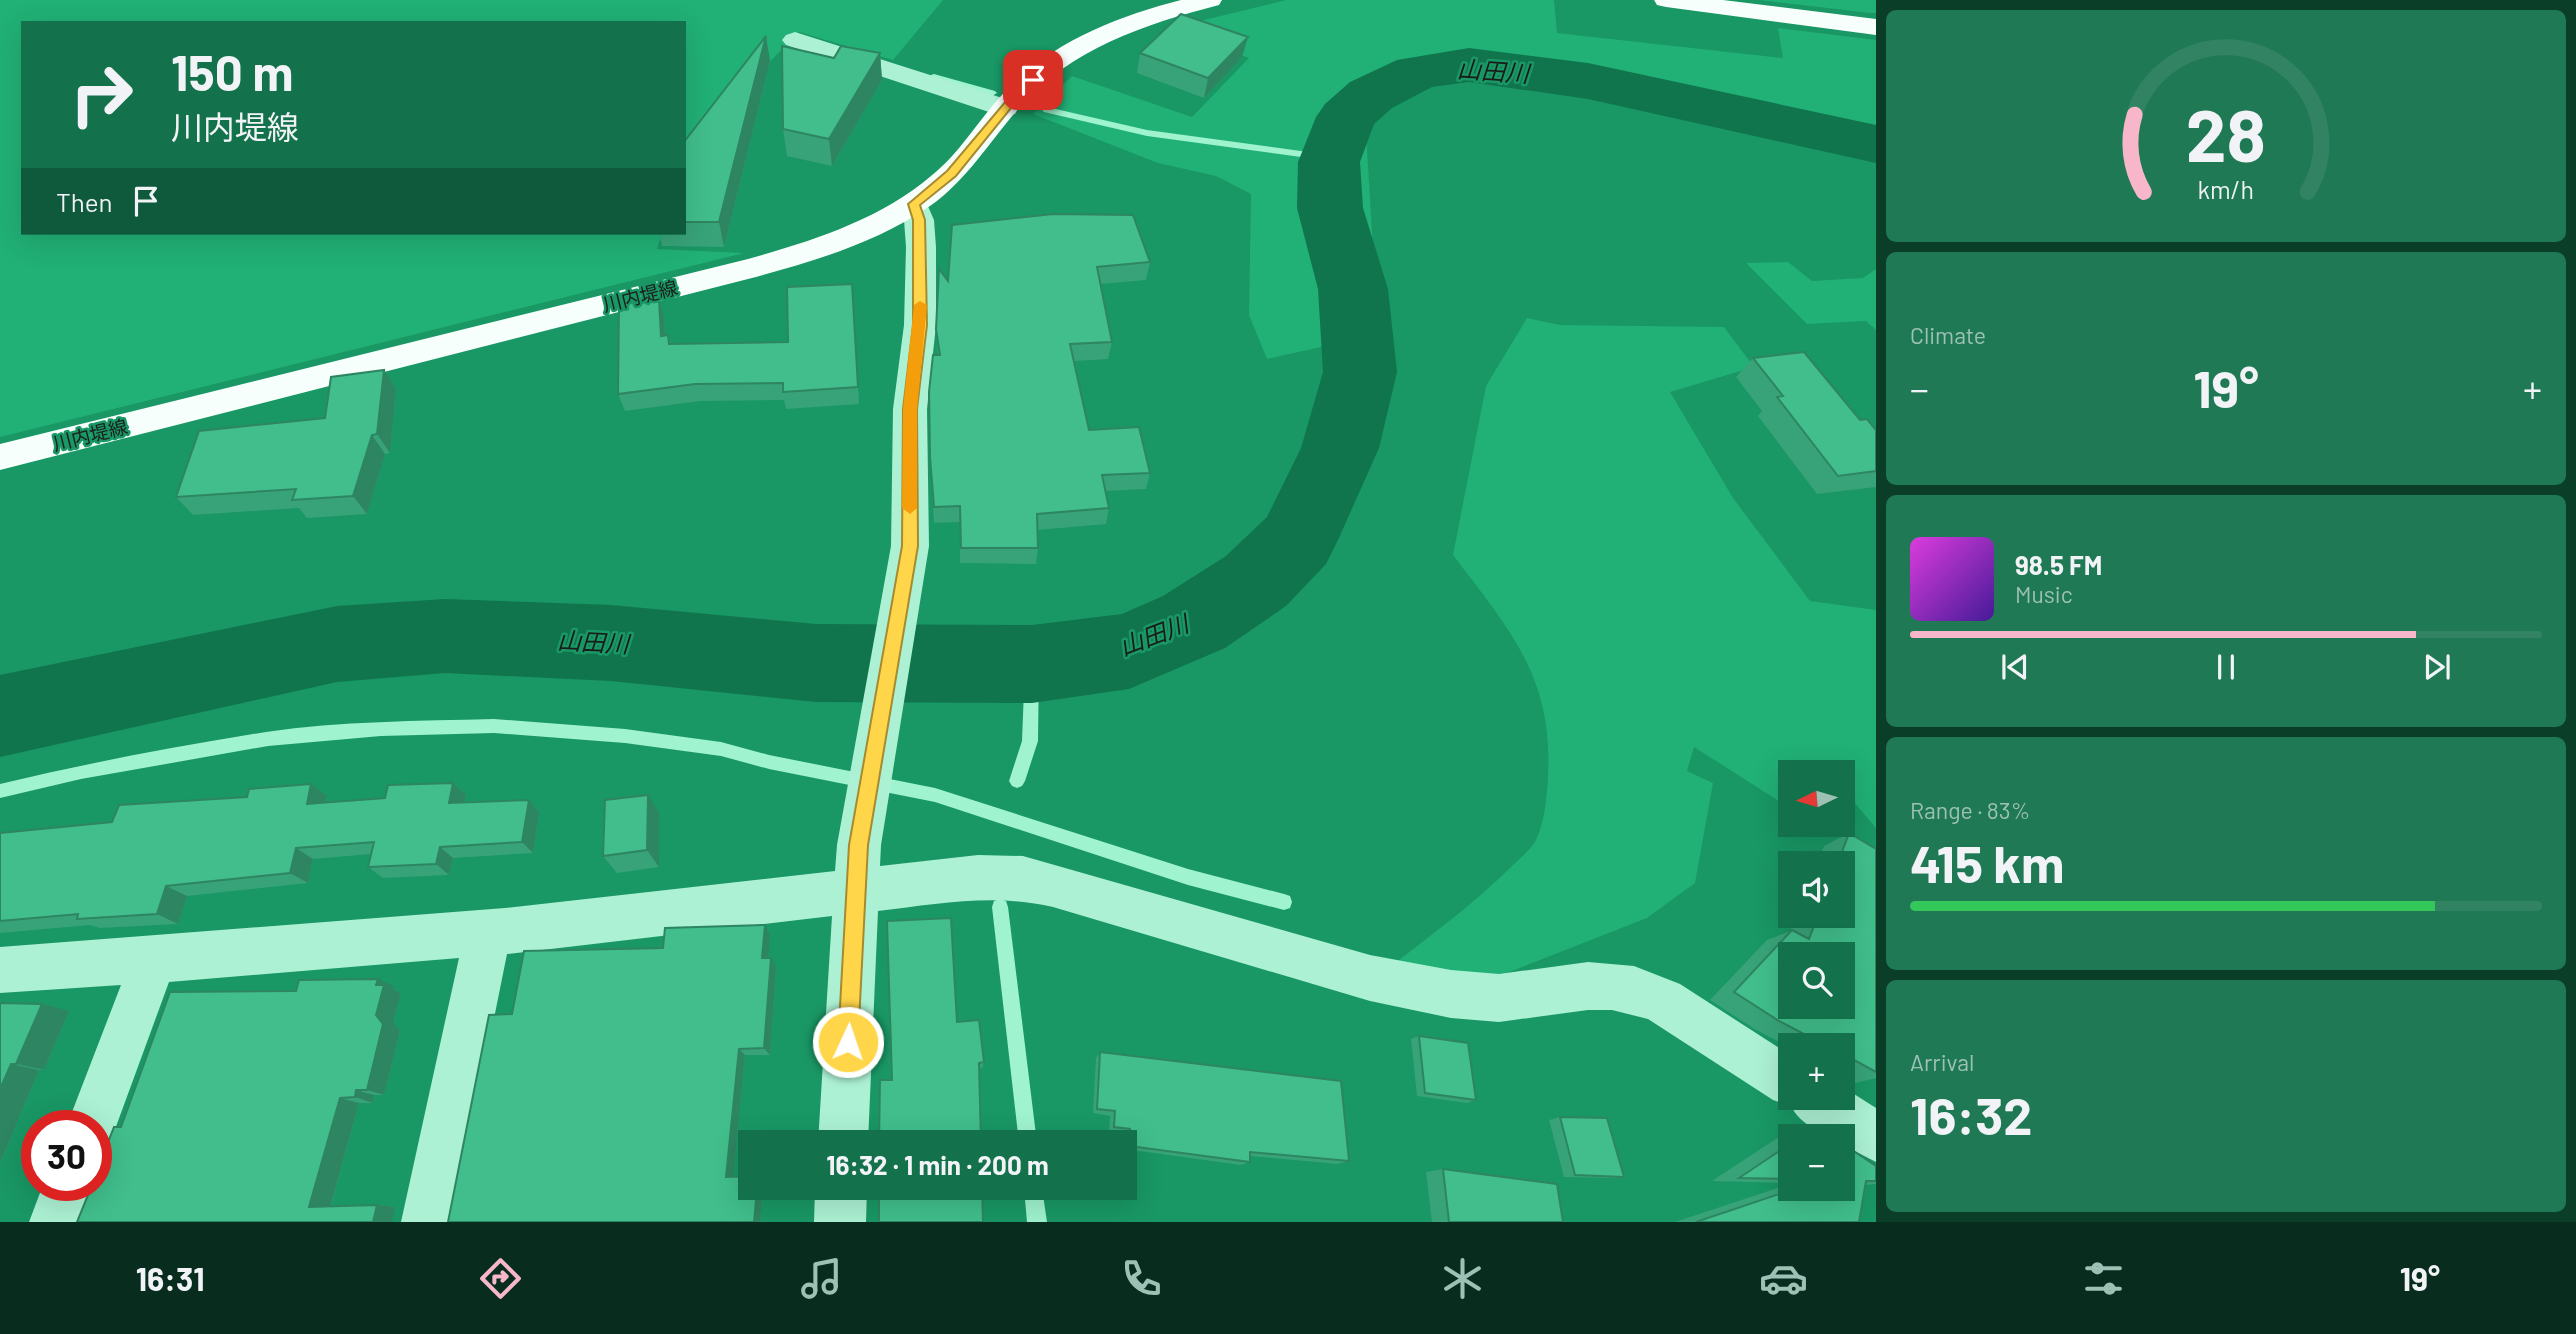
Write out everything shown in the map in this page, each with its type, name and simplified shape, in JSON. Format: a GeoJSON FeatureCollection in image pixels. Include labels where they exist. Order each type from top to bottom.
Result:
{"type":"FeatureCollection","features":[{"type":"Feature","properties":{"kind":"main road","name":"川内堤線"},"geometry":{"type":"LineString","coordinates":[[0,457],[793,257],[849,237],[914,204],[951,173],[1020,90],[1045,69],[1095,38],[1155,15],[1210,0]]}},
{"type":"Feature","properties":{"kind":"main road"},"geometry":{"type":"LineString","coordinates":[[1666,0],[1876,27]]}},
{"type":"Feature","properties":{"kind":"street"},"geometry":{"type":"LineString","coordinates":[[795,40],[1005,108]]}},
{"type":"Feature","properties":{"kind":"street"},"geometry":{"type":"LineString","coordinates":[[844,1130],[854,890],[863,813],[910,546],[910,409],[920,325],[919,220],[914,204]]}},
{"type":"Feature","properties":{"kind":"street"},"geometry":{"type":"LineString","coordinates":[[0,970],[488,932],[978,877],[1023,878],[1370,978],[1451,994],[1499,998],[1588,986],[1634,990],[1663,1001],[1778,1075]]}},
{"type":"Feature","properties":{"kind":"street"},"geometry":{"type":"LineString","coordinates":[[426,1222],[488,932]]}},
{"type":"Feature","properties":{"kind":"street"},"geometry":{"type":"LineString","coordinates":[[98,1110],[154,960]]}},
{"type":"Feature","properties":{"kind":"street"},"geometry":{"type":"LineString","coordinates":[[1833,1110],[1876,1137]]}},
{"type":"Feature","properties":{"kind":"street"},"geometry":{"type":"LineString","coordinates":[[840,1222],[841,1200]]}},
{"type":"Feature","properties":{"kind":"street"},"geometry":{"type":"LineString","coordinates":[[55,1222],[63,1201]]}},
{"type":"Feature","properties":{"kind":"green space"},"geometry":{"type":"Polygon","coordinates":[[[0,0],[943,0],[893,60],[799,32],[742,90],[686,167],[686,21],[21,21],[21,235],[661,235],[657,249],[744,253],[0,437],[0,0]]]}},
{"type":"Feature","properties":{"kind":"green space"},"geometry":{"type":"Polygon","coordinates":[[[1286,0],[1554,0],[1557,33],[1783,58],[1778,28],[1876,40],[1876,161],[1529,81],[1474,76],[1445,79],[1382,102],[1366,133],[1375,281],[1340,309],[1326,346],[1267,359],[1249,315],[1251,194],[1216,176],[1158,163],[1033,114],[1072,76],[1192,117],[1249,58],[1171,28],[1286,0]]]}},
{"type":"Feature","properties":{"kind":"green space"},"geometry":{"type":"Polygon","coordinates":[[[1759,0],[1876,0],[1876,13],[1870,13],[1759,0]]]}},
{"type":"Feature","properties":{"kind":"green space"},"geometry":{"type":"Polygon","coordinates":[[[1788,262],[1812,281],[1863,278],[1876,269],[1876,330],[1866,321],[1807,324],[1746,263],[1788,262]]]}},
{"type":"Feature","properties":{"kind":"green space"},"geometry":{"type":"Polygon","coordinates":[[[1527,318],[1560,325],[1724,327],[1754,367],[1670,392],[1733,498],[1810,601],[1876,610],[1876,828],[1855,803],[1855,760],[1778,760],[1778,800],[1694,747],[1687,771],[1713,783],[1695,883],[1647,918],[1494,978],[1394,964],[1470,904],[1525,854],[1535,842],[1546,800],[1548,739],[1535,681],[1509,631],[1453,555],[1486,386],[1527,318]]]}},
{"type":"Feature","properties":{"kind":"building"},"geometry":{"type":"Polygon","coordinates":[[[1181,14],[1248,37],[1208,78],[1140,53],[1181,14]]]}},
{"type":"Feature","properties":{"kind":"building"},"geometry":{"type":"Polygon","coordinates":[[[766,36],[719,222],[686,222],[686,139],[766,36]]]}},
{"type":"Feature","properties":{"kind":"building"},"geometry":{"type":"Polygon","coordinates":[[[782,46],[834,58],[841,46],[880,53],[829,139],[783,129],[782,46]]]}},
{"type":"Feature","properties":{"kind":"building"},"geometry":{"type":"Polygon","coordinates":[[[1053,214],[1133,215],[1150,262],[1097,267],[1112,342],[1070,344],[1089,430],[1139,427],[1150,473],[1102,475],[1109,508],[1037,514],[1038,548],[961,548],[960,506],[934,507],[930,457],[929,392],[933,355],[940,355],[936,329],[939,269],[948,281],[952,225],[1053,214]]]}},
{"type":"Feature","properties":{"kind":"building"},"geometry":{"type":"Polygon","coordinates":[[[852,284],[858,387],[783,392],[783,383],[695,384],[618,394],[619,304],[659,300],[661,336],[668,335],[669,344],[788,342],[787,287],[852,284]]]}},
{"type":"Feature","properties":{"kind":"building"},"geometry":{"type":"Polygon","coordinates":[[[1804,352],[1860,420],[1867,419],[1876,430],[1876,471],[1838,476],[1777,397],[1783,396],[1753,358],[1804,352]]]}},
{"type":"Feature","properties":{"kind":"building"},"geometry":{"type":"Polygon","coordinates":[[[384,370],[377,434],[372,435],[353,496],[292,500],[296,489],[176,497],[199,431],[325,418],[331,377],[384,370]]]}},
{"type":"Feature","properties":{"kind":"building"},"geometry":{"type":"Polygon","coordinates":[[[453,783],[449,803],[529,800],[522,842],[440,847],[436,864],[368,867],[374,842],[296,848],[290,873],[166,886],[157,914],[77,919],[78,914],[0,921],[0,833],[112,822],[119,805],[247,797],[249,789],[311,784],[307,804],[385,798],[388,785],[453,783]]]}},
{"type":"Feature","properties":{"kind":"building"},"geometry":{"type":"Polygon","coordinates":[[[648,795],[647,850],[603,856],[605,800],[648,795]]]}},
{"type":"Feature","properties":{"kind":"building"},"geometry":{"type":"Polygon","coordinates":[[[1848,837],[1855,837],[1876,849],[1876,1072],[1855,1061],[1855,1033],[1802,1033],[1779,1021],[1734,992],[1778,945],[1778,1019],[1855,1019],[1855,942],[1781,942],[1792,930],[1809,939],[1813,928],[1855,928],[1855,851],[1842,851],[1848,837]]]}},
{"type":"Feature","properties":{"kind":"building"},"geometry":{"type":"Polygon","coordinates":[[[951,918],[957,1022],[979,1020],[984,1062],[979,1063],[981,1130],[879,1130],[880,1080],[892,1080],[887,921],[951,918]]]}},
{"type":"Feature","properties":{"kind":"building"},"geometry":{"type":"Polygon","coordinates":[[[765,925],[762,958],[771,958],[764,1048],[739,1049],[726,1177],[738,1177],[738,1200],[756,1200],[754,1222],[448,1222],[489,1015],[512,1014],[524,951],[663,948],[665,928],[765,925]]]}},
{"type":"Feature","properties":{"kind":"building"},"geometry":{"type":"Polygon","coordinates":[[[378,979],[376,985],[384,985],[376,1015],[383,1024],[367,1090],[356,1090],[355,1097],[340,1098],[309,1207],[377,1205],[373,1222],[77,1222],[86,1201],[112,1201],[112,1132],[114,1127],[121,1127],[170,992],[296,991],[299,980],[378,979]]]}},
{"type":"Feature","properties":{"kind":"building"},"geometry":{"type":"Polygon","coordinates":[[[0,1003],[42,1004],[16,1064],[11,1064],[0,1089],[0,1003]]]}},
{"type":"Feature","properties":{"kind":"building"},"geometry":{"type":"Polygon","coordinates":[[[1419,1036],[1468,1043],[1476,1100],[1425,1093],[1419,1036]]]}},
{"type":"Feature","properties":{"kind":"building"},"geometry":{"type":"Polygon","coordinates":[[[1100,1052],[1341,1081],[1349,1161],[1250,1152],[1250,1162],[1137,1147],[1137,1130],[1114,1127],[1115,1111],[1097,1109],[1100,1052]]]}},
{"type":"Feature","properties":{"kind":"building"},"geometry":{"type":"Polygon","coordinates":[[[1560,1117],[1607,1118],[1624,1177],[1575,1175],[1560,1117]]]}},
{"type":"Feature","properties":{"kind":"building"},"geometry":{"type":"Polygon","coordinates":[[[1778,1152],[1778,1179],[1739,1178],[1778,1152]]]}},
{"type":"Feature","properties":{"kind":"building"},"geometry":{"type":"Polygon","coordinates":[[[1855,1152],[1876,1166],[1876,1181],[1866,1181],[1859,1222],[1696,1222],[1778,1194],[1778,1201],[1855,1201],[1855,1152]]]}},
{"type":"Feature","properties":{"kind":"building"},"geometry":{"type":"Polygon","coordinates":[[[1443,1169],[1557,1184],[1563,1222],[1449,1222],[1443,1169]]]}},
{"type":"Feature","properties":{"kind":"building"},"geometry":{"type":"Polygon","coordinates":[[[879,1200],[982,1200],[983,1222],[879,1222],[879,1200]]]}},
{"type":"Feature","properties":{"kind":"waterway","name":"山田川"},"geometry":{"type":"LineString","coordinates":[[0,716],[337,644],[445,636],[611,643],[816,663],[1032,664],[1129,651],[1194,622],[1256,581],[1297,540],[1340,448],[1360,372],[1353,289],[1330,208],[1329,162],[1346,117],[1371,95],[1418,72],[1469,65],[1588,81],[1876,144]]}},
{"type":"Feature","properties":{"kind":"waterway"},"geometry":{"type":"LineString","coordinates":[[934,77],[992,93]]}},
{"type":"Feature","properties":{"kind":"waterway"},"geometry":{"type":"LineString","coordinates":[[1047,110],[1147,133],[1330,158]]}},
{"type":"Feature","properties":{"kind":"waterway"},"geometry":{"type":"LineString","coordinates":[[1017,781],[1030,741],[1032,664]]}},
{"type":"Feature","properties":{"kind":"waterway"},"geometry":{"type":"LineString","coordinates":[[0,791],[81,772],[268,739],[381,729],[494,726],[625,736],[721,749],[769,762],[935,795],[1188,877],[1284,902]]}},
{"type":"Feature","properties":{"kind":"waterway"},"geometry":{"type":"LineString","coordinates":[[1000,907],[1026,1130]]}},
{"type":"Feature","properties":{"kind":"waterway"},"geometry":{"type":"LineString","coordinates":[[1034,1200],[1037,1222]]}},
{"type":"Feature","properties":{"kind":"slow traffic"},"geometry":{"type":"LineString","coordinates":[[910,508],[910,409],[920,305]]}},
{"type":"Feature","properties":{"kind":"route"},"geometry":{"type":"LineString","coordinates":[[848,1042],[854,890],[859,845],[910,546],[910,409],[920,325],[921,247],[919,220],[914,204],[951,173],[1020,90],[1033,80]]}}]}
